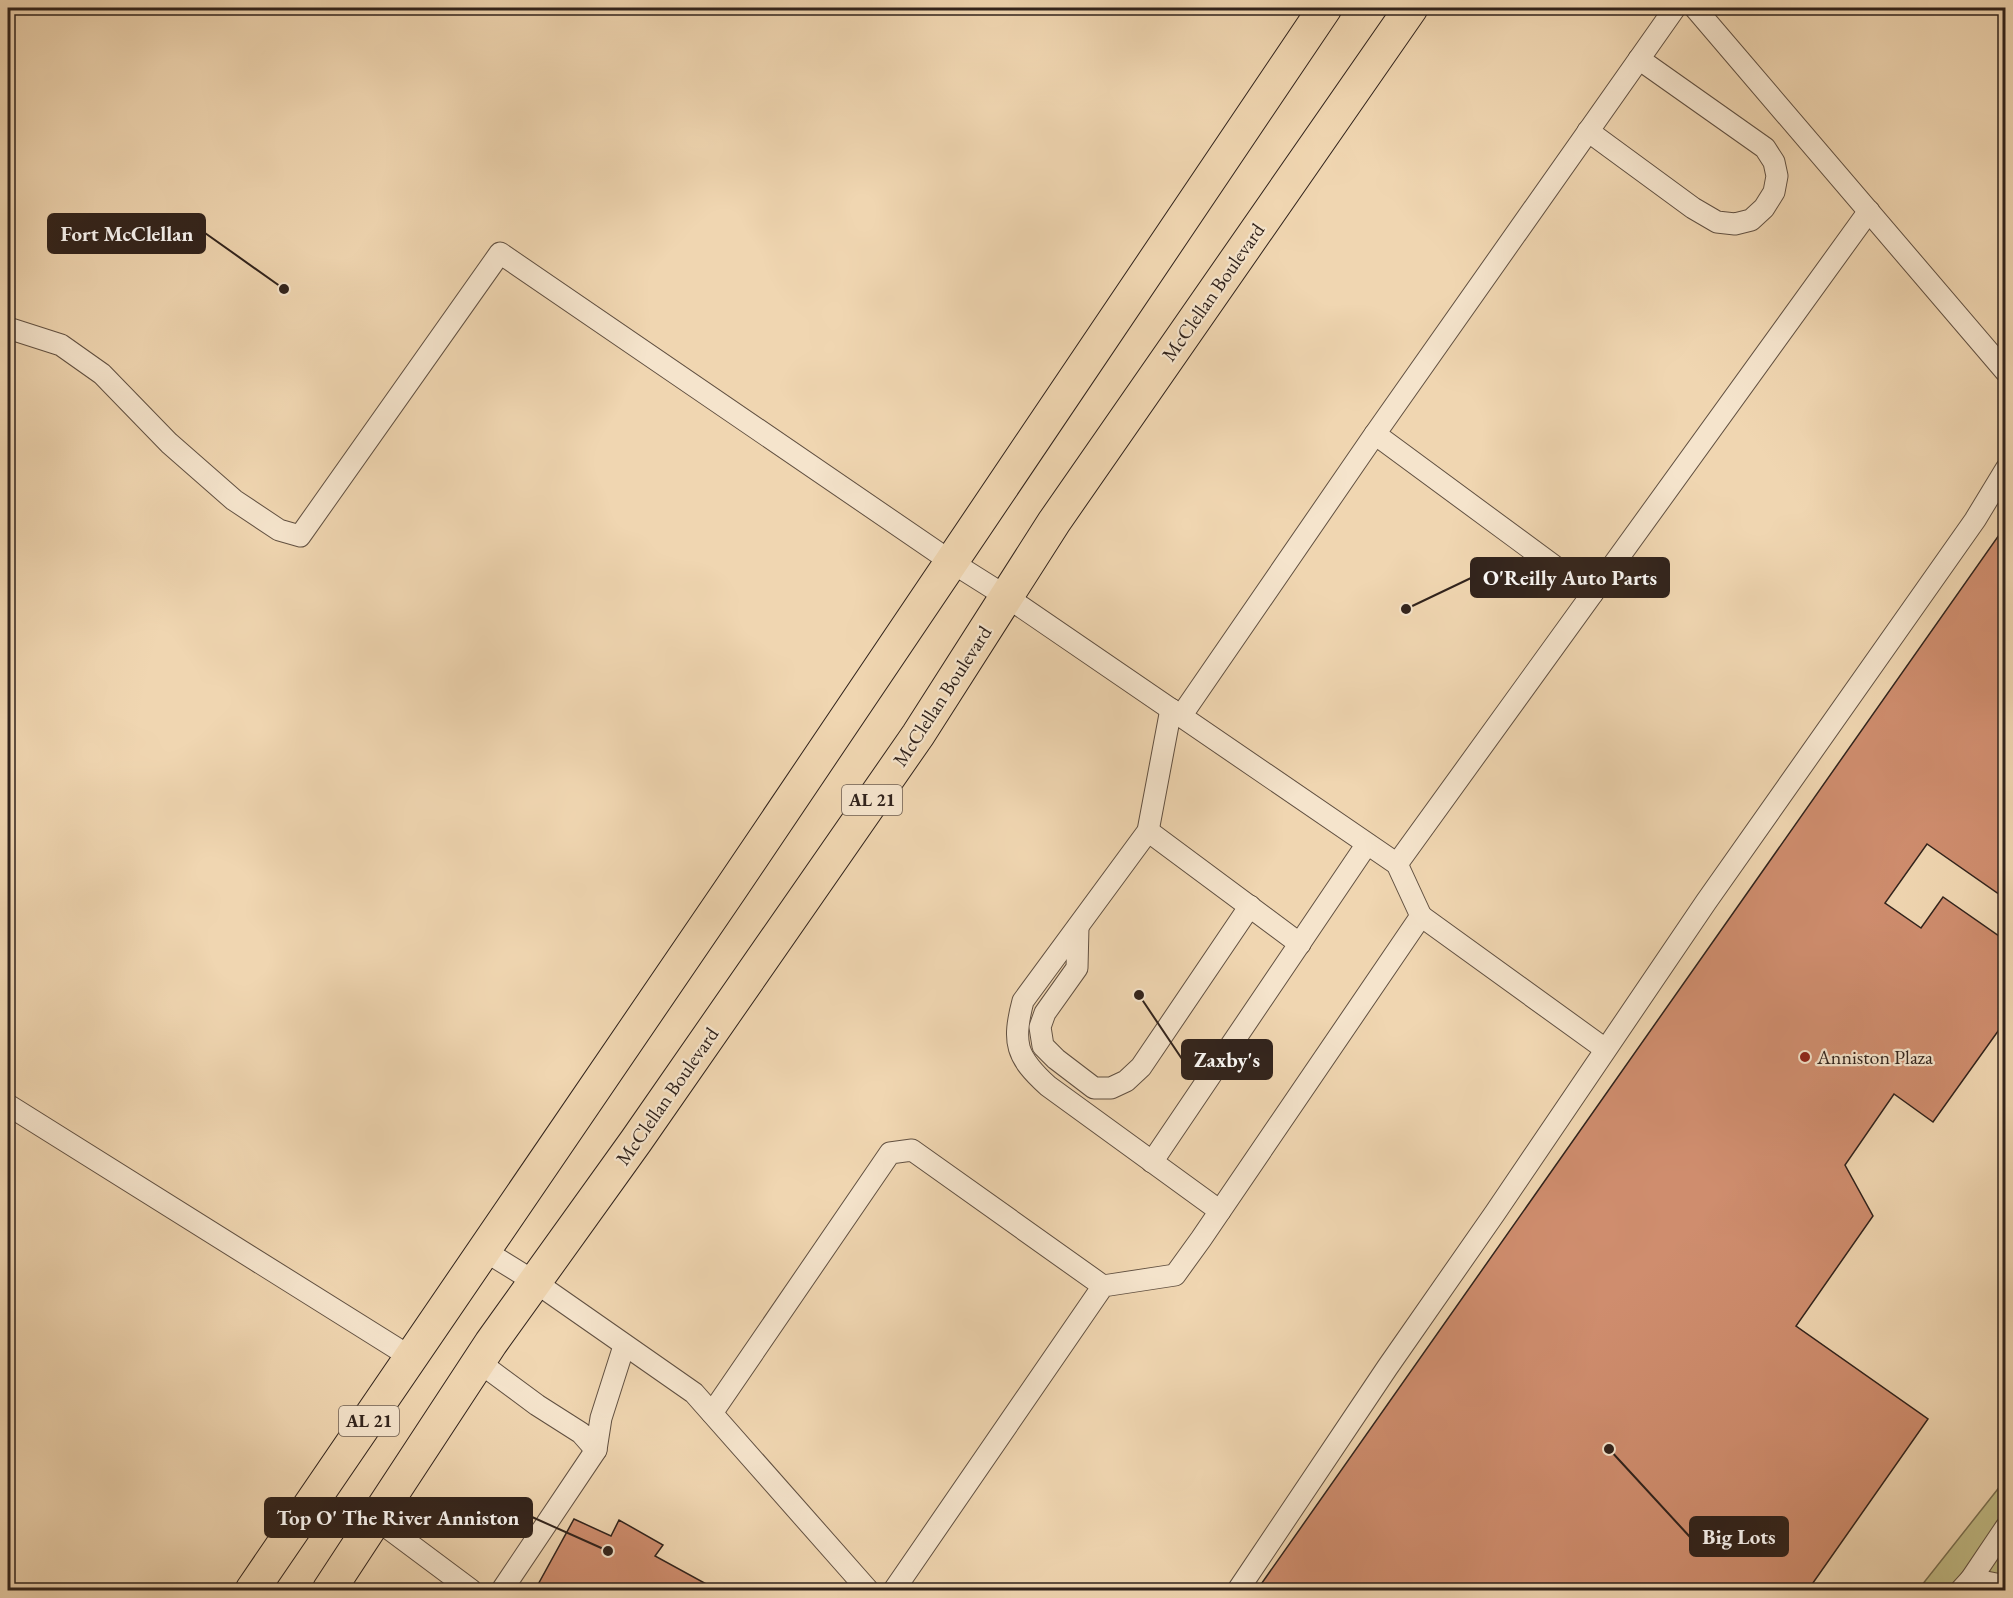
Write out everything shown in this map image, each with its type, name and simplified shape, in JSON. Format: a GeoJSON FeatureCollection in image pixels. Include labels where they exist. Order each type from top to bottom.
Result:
{"type":"FeatureCollection","features":[{"type":"Feature","properties":{"kind":"highway","name":"AL 21"},"geometry":{"type":"LineString","coordinates":[[252,1590],[953,564],[1325,8]]}},
{"type":"Feature","properties":{"kind":"highway","name":"McClellan Boulevard"},"geometry":{"type":"LineString","coordinates":[[332,1589],[478,1362],[636,1141],[911,745],[1054,522],[1412,8]]}},
{"type":"Feature","properties":{"kind":"lane"},"geometry":{"type":"LineString","coordinates":[[1220,1211],[1048,1086],[1030,1069],[1018,1047],[1018,1022],[1023,1001],[1148,831],[1176,713],[1675,8]]}},
{"type":"Feature","properties":{"kind":"lane"},"geometry":{"type":"LineString","coordinates":[[1695,8],[2006,372]]}},
{"type":"Feature","properties":{"kind":"lane"},"geometry":{"type":"LineString","coordinates":[[1588,131],[1693,208],[1717,222],[1735,224],[1751,220],[1764,208],[1774,192],[1777,176],[1774,162],[1765,148],[1639,59]]}},
{"type":"Feature","properties":{"kind":"lane"},"geometry":{"type":"LineString","coordinates":[[1397,864],[1869,211]]}},
{"type":"Feature","properties":{"kind":"lane"},"geometry":{"type":"LineString","coordinates":[[8,328],[61,345],[102,374],[169,443],[234,500],[279,530],[300,536],[501,253],[953,564],[1007,597],[1397,864],[1421,916],[1605,1049]]}},
{"type":"Feature","properties":{"kind":"lane"},"geometry":{"type":"LineString","coordinates":[[1375,434],[1592,594]]}},
{"type":"Feature","properties":{"kind":"lane"},"geometry":{"type":"LineString","coordinates":[[1238,1590],[1605,1049],[1813,748],[1975,520],[2006,469]]}},
{"type":"Feature","properties":{"kind":"lane"},"geometry":{"type":"LineString","coordinates":[[1148,831],[1300,944]]}},
{"type":"Feature","properties":{"kind":"lane"},"geometry":{"type":"LineString","coordinates":[[1152,1162],[1367,844]]}},
{"type":"Feature","properties":{"kind":"lane"},"geometry":{"type":"LineString","coordinates":[[1078,927],[1077,968],[1045,1013],[1040,1027],[1043,1046],[1094,1088],[1111,1088],[1126,1081],[1141,1067],[1250,906]]}},
{"type":"Feature","properties":{"kind":"lane"},"geometry":{"type":"LineString","coordinates":[[712,1413],[890,1153],[912,1150],[1103,1286],[1175,1275],[1421,916]]}},
{"type":"Feature","properties":{"kind":"lane"},"geometry":{"type":"LineString","coordinates":[[8,1106],[412,1358]]}},
{"type":"Feature","properties":{"kind":"lane"},"geometry":{"type":"LineString","coordinates":[[485,1251],[534,1282],[694,1394],[868,1590]]}},
{"type":"Feature","properties":{"kind":"lane"},"geometry":{"type":"LineString","coordinates":[[894,1590],[1103,1286]]}},
{"type":"Feature","properties":{"kind":"lane"},"geometry":{"type":"LineString","coordinates":[[502,1590],[596,1450],[601,1418],[624,1346]]}},
{"type":"Feature","properties":{"kind":"lane"},"geometry":{"type":"LineString","coordinates":[[478,1362],[537,1405],[581,1433],[596,1450]]}},
{"type":"Feature","properties":{"kind":"lane"},"geometry":{"type":"LineString","coordinates":[[376,1519],[471,1590]]}},
{"type":"Feature","properties":{"kind":"lane"},"geometry":{"type":"LineString","coordinates":[[1966,1585],[2006,1527]]}},
{"type":"Feature","properties":{"kind":"lane"},"geometry":{"type":"LineString","coordinates":[[1966,1585],[2006,1586]]}},
{"type":"Feature","properties":{"kind":"shaded area"},"geometry":{"type":"Polygon","coordinates":[[[2005,1480],[2005,1590],[1918,1590],[2005,1480]]]}},
{"type":"Feature","properties":{"kind":"building","name":"Anniston Plaza"},"geometry":{"type":"Polygon","coordinates":[[[2006,525],[2006,899],[1927,844],[1885,903],[1921,928],[1943,897],[2006,941],[2006,1020],[1933,1122],[1894,1094],[1845,1165],[1873,1216],[1796,1326],[1928,1419],[1808,1590],[1257,1590],[2006,525]]]}},
{"type":"Feature","properties":{"kind":"building"},"geometry":{"type":"Polygon","coordinates":[[[574,1519],[611,1536],[619,1520],[663,1545],[655,1556],[710,1586],[707,1590],[535,1590],[574,1519]]]}},
{"type":"Feature","properties":{"kind":"place","name":"Fort McClellan"},"geometry":{"type":"Point","coordinates":[284,289]}},
{"type":"Feature","properties":{"kind":"place","name":"O'Reilly Auto Parts"},"geometry":{"type":"Point","coordinates":[1406,609]}},
{"type":"Feature","properties":{"kind":"place","name":"Zaxby's"},"geometry":{"type":"Point","coordinates":[1139,995]}},
{"type":"Feature","properties":{"kind":"place","name":"Anniston Plaza"},"geometry":{"type":"Point","coordinates":[1805,1057]}},
{"type":"Feature","properties":{"kind":"place","name":"Big Lots"},"geometry":{"type":"Point","coordinates":[1609,1449]}},
{"type":"Feature","properties":{"kind":"place","name":"Top O' The River Anniston"},"geometry":{"type":"Point","coordinates":[608,1551]}}]}
